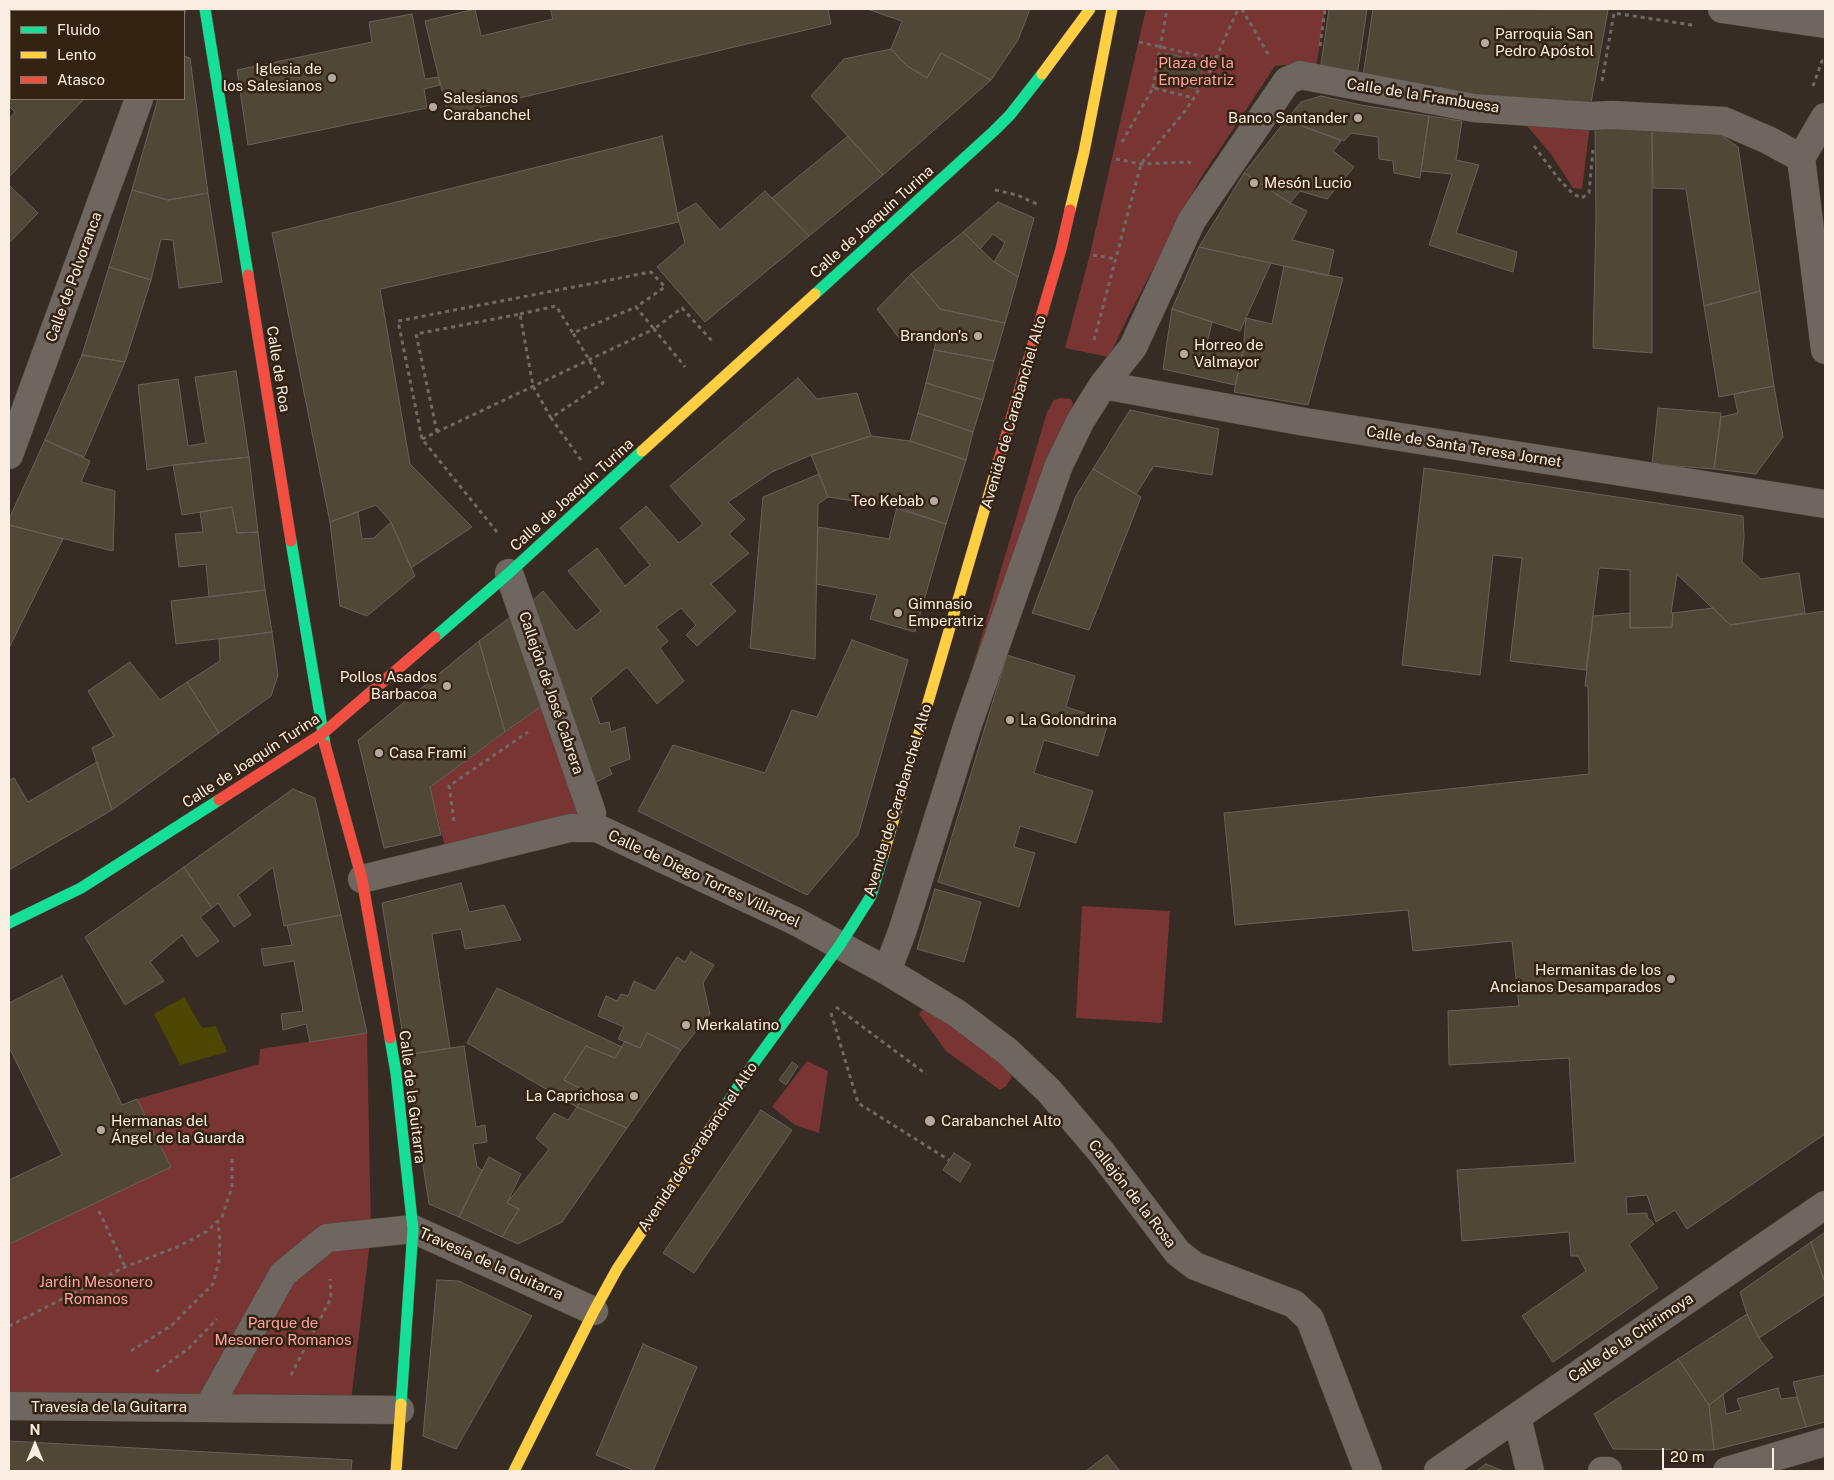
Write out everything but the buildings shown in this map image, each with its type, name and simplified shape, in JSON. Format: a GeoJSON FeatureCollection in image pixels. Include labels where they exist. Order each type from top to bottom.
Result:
{"type":"FeatureCollection","features":[{"type":"Feature","properties":{"kind":"main road","name":"Calle de Roa"},"geometry":{"type":"LineString","coordinates":[[204,9],[322,734]]}},
{"type":"Feature","properties":{"kind":"main road","name":"Calle de Joaquín Turina"},"geometry":{"type":"LineString","coordinates":[[9,923],[81,888],[322,734],[509,573],[994,131],[1010,115],[1068,41],[1090,9]]}},
{"type":"Feature","properties":{"kind":"main road","name":"Avenida de Carabanchel Alto"},"geometry":{"type":"LineString","coordinates":[[514,1471],[617,1269],[754,1063],[840,945],[871,896],[1053,276],[1080,168],[1112,9]]}},
{"type":"Feature","properties":{"kind":"main road","name":"Calle de la Guitarra"},"geometry":{"type":"LineString","coordinates":[[322,734],[362,879],[396,1073],[413,1229],[396,1471]]}},
{"type":"Feature","properties":{"kind":"street"},"geometry":{"type":"LineString","coordinates":[[1722,9],[1825,24]]}},
{"type":"Feature","properties":{"kind":"street","name":"Calle de la Frambuesa"},"geometry":{"type":"LineString","coordinates":[[1103,385],[1133,347],[1192,220],[1287,81],[1300,75],[1474,108],[1590,116],[1612,114],[1724,121],[1768,140],[1801,158]]}},
{"type":"Feature","properties":{"kind":"street","name":"Calle de Polvoranca"},"geometry":{"type":"LineString","coordinates":[[9,455],[139,100]]}},
{"type":"Feature","properties":{"kind":"street"},"geometry":{"type":"LineString","coordinates":[[1825,117],[1801,158],[1825,350]]}},
{"type":"Feature","properties":{"kind":"street"},"geometry":{"type":"LineString","coordinates":[[887,971],[902,932],[967,727],[1059,465],[1081,420],[1103,385]]}},
{"type":"Feature","properties":{"kind":"street","name":"Calle de Santa Teresa Jornet"},"geometry":{"type":"LineString","coordinates":[[1103,385],[1304,422],[1825,504]]}},
{"type":"Feature","properties":{"kind":"street","name":"Callejón de José Cabrera"},"geometry":{"type":"LineString","coordinates":[[509,573],[592,813]]}},
{"type":"Feature","properties":{"kind":"street","name":"Calle de Diego Torres Villaroel"},"geometry":{"type":"LineString","coordinates":[[362,879],[570,828],[597,828],[794,921],[840,945]]}},
{"type":"Feature","properties":{"kind":"street","name":"Callejón de la Rosa"},"geometry":{"type":"LineString","coordinates":[[840,945],[958,1014],[1007,1051],[1049,1092],[1102,1153],[1178,1253],[1195,1266],[1294,1304],[1310,1319],[1368,1471]]}},
{"type":"Feature","properties":{"kind":"street","name":"Calle de la Chirimoya"},"geometry":{"type":"LineString","coordinates":[[1438,1471],[1825,1205]]}},
{"type":"Feature","properties":{"kind":"street","name":"Travesía de la Guitarra"},"geometry":{"type":"LineString","coordinates":[[208,1408],[283,1274],[327,1238],[413,1229],[594,1311]]}},
{"type":"Feature","properties":{"kind":"street","name":"Travesía de la Guitarra"},"geometry":{"type":"LineString","coordinates":[[9,1406],[400,1410]]}},
{"type":"Feature","properties":{"kind":"street"},"geometry":{"type":"LineString","coordinates":[[1517,1417],[1530,1471]]}},
{"type":"Feature","properties":{"kind":"street"},"geometry":{"type":"LineString","coordinates":[[1727,1471],[1825,1442]]}},
{"type":"Feature","properties":{"kind":"street"},"geometry":{"type":"LineString","coordinates":[[1602,1471],[1608,1471]]}},
{"type":"Feature","properties":{"kind":"path"},"geometry":{"type":"LineString","coordinates":[[1121,143],[1153,88],[1167,9]]}},
{"type":"Feature","properties":{"kind":"path"},"geometry":{"type":"LineString","coordinates":[[1093,343],[1141,164],[1194,98],[1210,71],[1238,9]]}},
{"type":"Feature","properties":{"kind":"path"},"geometry":{"type":"LineString","coordinates":[[1242,9],[1271,59]]}},
{"type":"Feature","properties":{"kind":"path"},"geometry":{"type":"LineString","coordinates":[[1319,52],[1325,9]]}},
{"type":"Feature","properties":{"kind":"path"},"geometry":{"type":"LineString","coordinates":[[1139,42],[1215,59]]}},
{"type":"Feature","properties":{"kind":"path"},"geometry":{"type":"LineString","coordinates":[[1153,88],[1194,98]]}},
{"type":"Feature","properties":{"kind":"path"},"geometry":{"type":"LineString","coordinates":[[1116,150],[1112,158],[1141,164],[1188,162],[1196,166]]}},
{"type":"Feature","properties":{"kind":"path"},"geometry":{"type":"LineString","coordinates":[[995,190],[1017,195],[1044,207]]}},
{"type":"Feature","properties":{"kind":"path"},"geometry":{"type":"LineString","coordinates":[[1090,254],[1116,259]]}},
{"type":"Feature","properties":{"kind":"path"},"geometry":{"type":"LineString","coordinates":[[497,532],[422,439],[398,321],[651,272],[665,287],[636,307],[573,333]]}},
{"type":"Feature","properties":{"kind":"path"},"geometry":{"type":"LineString","coordinates":[[436,432],[416,334],[556,306],[603,383],[551,418]]}},
{"type":"Feature","properties":{"kind":"path"},"geometry":{"type":"LineString","coordinates":[[636,307],[686,368]]}},
{"type":"Feature","properties":{"kind":"path"},"geometry":{"type":"LineString","coordinates":[[422,439],[654,329],[682,308],[714,343]]}},
{"type":"Feature","properties":{"kind":"path"},"geometry":{"type":"LineString","coordinates":[[520,314],[533,386],[551,418],[581,460]]}},
{"type":"Feature","properties":{"kind":"path"},"geometry":{"type":"LineString","coordinates":[[455,825],[449,786],[557,712]]}},
{"type":"Feature","properties":{"kind":"path"},"geometry":{"type":"LineString","coordinates":[[835,1006],[926,1074]]}},
{"type":"Feature","properties":{"kind":"path"},"geometry":{"type":"LineString","coordinates":[[830,1010],[858,1103],[949,1160]]}},
{"type":"Feature","properties":{"kind":"path"},"geometry":{"type":"LineString","coordinates":[[9,1326],[124,1267],[177,1247],[206,1232],[222,1217],[232,1187],[232,1159]]}},
{"type":"Feature","properties":{"kind":"path"},"geometry":{"type":"LineString","coordinates":[[99,1210],[124,1267]]}},
{"type":"Feature","properties":{"kind":"path"},"geometry":{"type":"LineString","coordinates":[[131,1351],[172,1325],[213,1284],[219,1261],[220,1241],[218,1222]]}},
{"type":"Feature","properties":{"kind":"path"},"geometry":{"type":"LineString","coordinates":[[304,1408],[284,1389],[331,1298],[327,1238]]}},
{"type":"Feature","properties":{"kind":"path"},"geometry":{"type":"LineString","coordinates":[[151,1376],[189,1348],[220,1315]]}},
{"type":"Feature","properties":{"kind":"green space","name":"Plaza de la Emperatriz"},"geometry":{"type":"Polygon","coordinates":[[[1146,9],[1325,9],[1316,69],[1293,64],[1275,66],[1200,179],[1109,357],[1065,348],[1090,254],[1146,9]]]}},
{"type":"Feature","properties":{"kind":"green space"},"geometry":{"type":"Polygon","coordinates":[[[1531,121],[1590,125],[1582,189],[1573,188],[1551,154],[1527,126],[1531,121]]]}},
{"type":"Feature","properties":{"kind":"green space"},"geometry":{"type":"Polygon","coordinates":[[[1060,398],[1071,399],[1073,404],[970,699],[963,700],[1047,412],[1054,400],[1060,398]]]}},
{"type":"Feature","properties":{"kind":"green space"},"geometry":{"type":"Polygon","coordinates":[[[553,698],[592,813],[445,847],[430,787],[553,698]]]}},
{"type":"Feature","properties":{"kind":"green space"},"geometry":{"type":"Polygon","coordinates":[[[1082,906],[1170,911],[1162,1023],[1076,1018],[1082,906]]]}},
{"type":"Feature","properties":{"kind":"green space"},"geometry":{"type":"Polygon","coordinates":[[[930,1001],[972,1029],[1012,1076],[1006,1086],[1000,1090],[946,1051],[919,1014],[930,1001]]]}},
{"type":"Feature","properties":{"kind":"green space"},"geometry":{"type":"Polygon","coordinates":[[[367,1033],[371,1233],[350,1409],[9,1406],[9,1244],[170,1167],[137,1099],[259,1064],[260,1049],[367,1033]]]}},
{"type":"Feature","properties":{"kind":"green space"},"geometry":{"type":"Polygon","coordinates":[[[807,1061],[828,1071],[819,1133],[795,1125],[772,1107],[807,1061]]]}},
{"type":"Feature","properties":{"kind":"shaded area"},"geometry":{"type":"Polygon","coordinates":[[[184,997],[202,1028],[216,1026],[227,1052],[180,1065],[154,1014],[184,997]]]}},
{"type":"Feature","properties":{"kind":"traffic: fast"},"geometry":{"type":"LineString","coordinates":[[205,9],[248,275]]}},
{"type":"Feature","properties":{"kind":"traffic: fast"},"geometry":{"type":"LineString","coordinates":[[815,294],[994,131],[1010,115],[1042,74]]}},
{"type":"Feature","properties":{"kind":"traffic: fast"},"geometry":{"type":"LineString","coordinates":[[435,637],[509,573],[642,451]]}},
{"type":"Feature","properties":{"kind":"traffic: fast"},"geometry":{"type":"LineString","coordinates":[[291,541],[325,745]]}},
{"type":"Feature","properties":{"kind":"traffic: fast"},"geometry":{"type":"LineString","coordinates":[[9,923],[81,888],[219,800]]}},
{"type":"Feature","properties":{"kind":"traffic: fast"},"geometry":{"type":"LineString","coordinates":[[724,1108],[754,1063],[840,945],[871,896],[883,856]]}},
{"type":"Feature","properties":{"kind":"traffic: fast"},"geometry":{"type":"LineString","coordinates":[[390,1038],[396,1073],[413,1229],[401,1404]]}},
{"type":"Feature","properties":{"kind":"traffic: slow"},"geometry":{"type":"LineString","coordinates":[[1042,74],[1090,9]]}},
{"type":"Feature","properties":{"kind":"traffic: slow"},"geometry":{"type":"LineString","coordinates":[[1070,210],[1084,152],[1112,9]]}},
{"type":"Feature","properties":{"kind":"traffic: slow"},"geometry":{"type":"LineString","coordinates":[[642,451],[815,294]]}},
{"type":"Feature","properties":{"kind":"traffic: slow"},"geometry":{"type":"LineString","coordinates":[[883,856],[999,460]]}},
{"type":"Feature","properties":{"kind":"traffic: slow"},"geometry":{"type":"LineString","coordinates":[[514,1471],[617,1269],[724,1108]]}},
{"type":"Feature","properties":{"kind":"traffic: slow"},"geometry":{"type":"LineString","coordinates":[[396,1471],[401,1404]]}},
{"type":"Feature","properties":{"kind":"traffic: jam"},"geometry":{"type":"LineString","coordinates":[[999,460],[1061,249],[1070,210]]}},
{"type":"Feature","properties":{"kind":"traffic: jam"},"geometry":{"type":"LineString","coordinates":[[248,275],[291,541]]}},
{"type":"Feature","properties":{"kind":"traffic: jam"},"geometry":{"type":"LineString","coordinates":[[219,800],[322,734],[435,637]]}},
{"type":"Feature","properties":{"kind":"traffic: jam"},"geometry":{"type":"LineString","coordinates":[[325,745],[362,879],[390,1038]]}},
{"type":"Feature","properties":{"kind":"place","name":"Parroquia San Pedro Apóstol"},"geometry":{"type":"Point","coordinates":[1485,43]}},
{"type":"Feature","properties":{"kind":"place","name":"Iglesia de los Salesianos"},"geometry":{"type":"Point","coordinates":[332,78]}},
{"type":"Feature","properties":{"kind":"place","name":"Salesianos Carabanchel"},"geometry":{"type":"Point","coordinates":[433,107]}},
{"type":"Feature","properties":{"kind":"place","name":"Banco Santander"},"geometry":{"type":"Point","coordinates":[1358,118]}},
{"type":"Feature","properties":{"kind":"place","name":"Mesón Lucio"},"geometry":{"type":"Point","coordinates":[1254,183]}},
{"type":"Feature","properties":{"kind":"place","name":"Brandon's"},"geometry":{"type":"Point","coordinates":[978,336]}},
{"type":"Feature","properties":{"kind":"place","name":"Horreo de Valmayor"},"geometry":{"type":"Point","coordinates":[1184,354]}},
{"type":"Feature","properties":{"kind":"place","name":"Teo Kebab"},"geometry":{"type":"Point","coordinates":[934,501]}},
{"type":"Feature","properties":{"kind":"place","name":"Gimnasio Emperatriz"},"geometry":{"type":"Point","coordinates":[898,613]}},
{"type":"Feature","properties":{"kind":"place","name":"Pollos Asados Barbacoa"},"geometry":{"type":"Point","coordinates":[447,686]}},
{"type":"Feature","properties":{"kind":"place","name":"La Golondrina"},"geometry":{"type":"Point","coordinates":[1010,720]}},
{"type":"Feature","properties":{"kind":"place","name":"Casa Frami"},"geometry":{"type":"Point","coordinates":[379,753]}},
{"type":"Feature","properties":{"kind":"place","name":"Hermanitas de los Ancianos Desamparados"},"geometry":{"type":"Point","coordinates":[1671,979]}},
{"type":"Feature","properties":{"kind":"place","name":"Merkalatino"},"geometry":{"type":"Point","coordinates":[686,1025]}},
{"type":"Feature","properties":{"kind":"place","name":"La Caprichosa"},"geometry":{"type":"Point","coordinates":[634,1096]}},
{"type":"Feature","properties":{"kind":"place","name":"Carabanchel Alto"},"geometry":{"type":"Point","coordinates":[930,1121]}},
{"type":"Feature","properties":{"kind":"place","name":"Hermanas del Ángel de la Guarda"},"geometry":{"type":"Point","coordinates":[101,1130]}},
{"type":"Feature","properties":{"kind":"park label","name":"Jardin Mesonero Romanos"},"geometry":{"type":"Point","coordinates":[96,1290]}},
{"type":"Feature","properties":{"kind":"park label","name":"Parque de Mesonero Romanos"},"geometry":{"type":"Point","coordinates":[283,1332]}}]}
